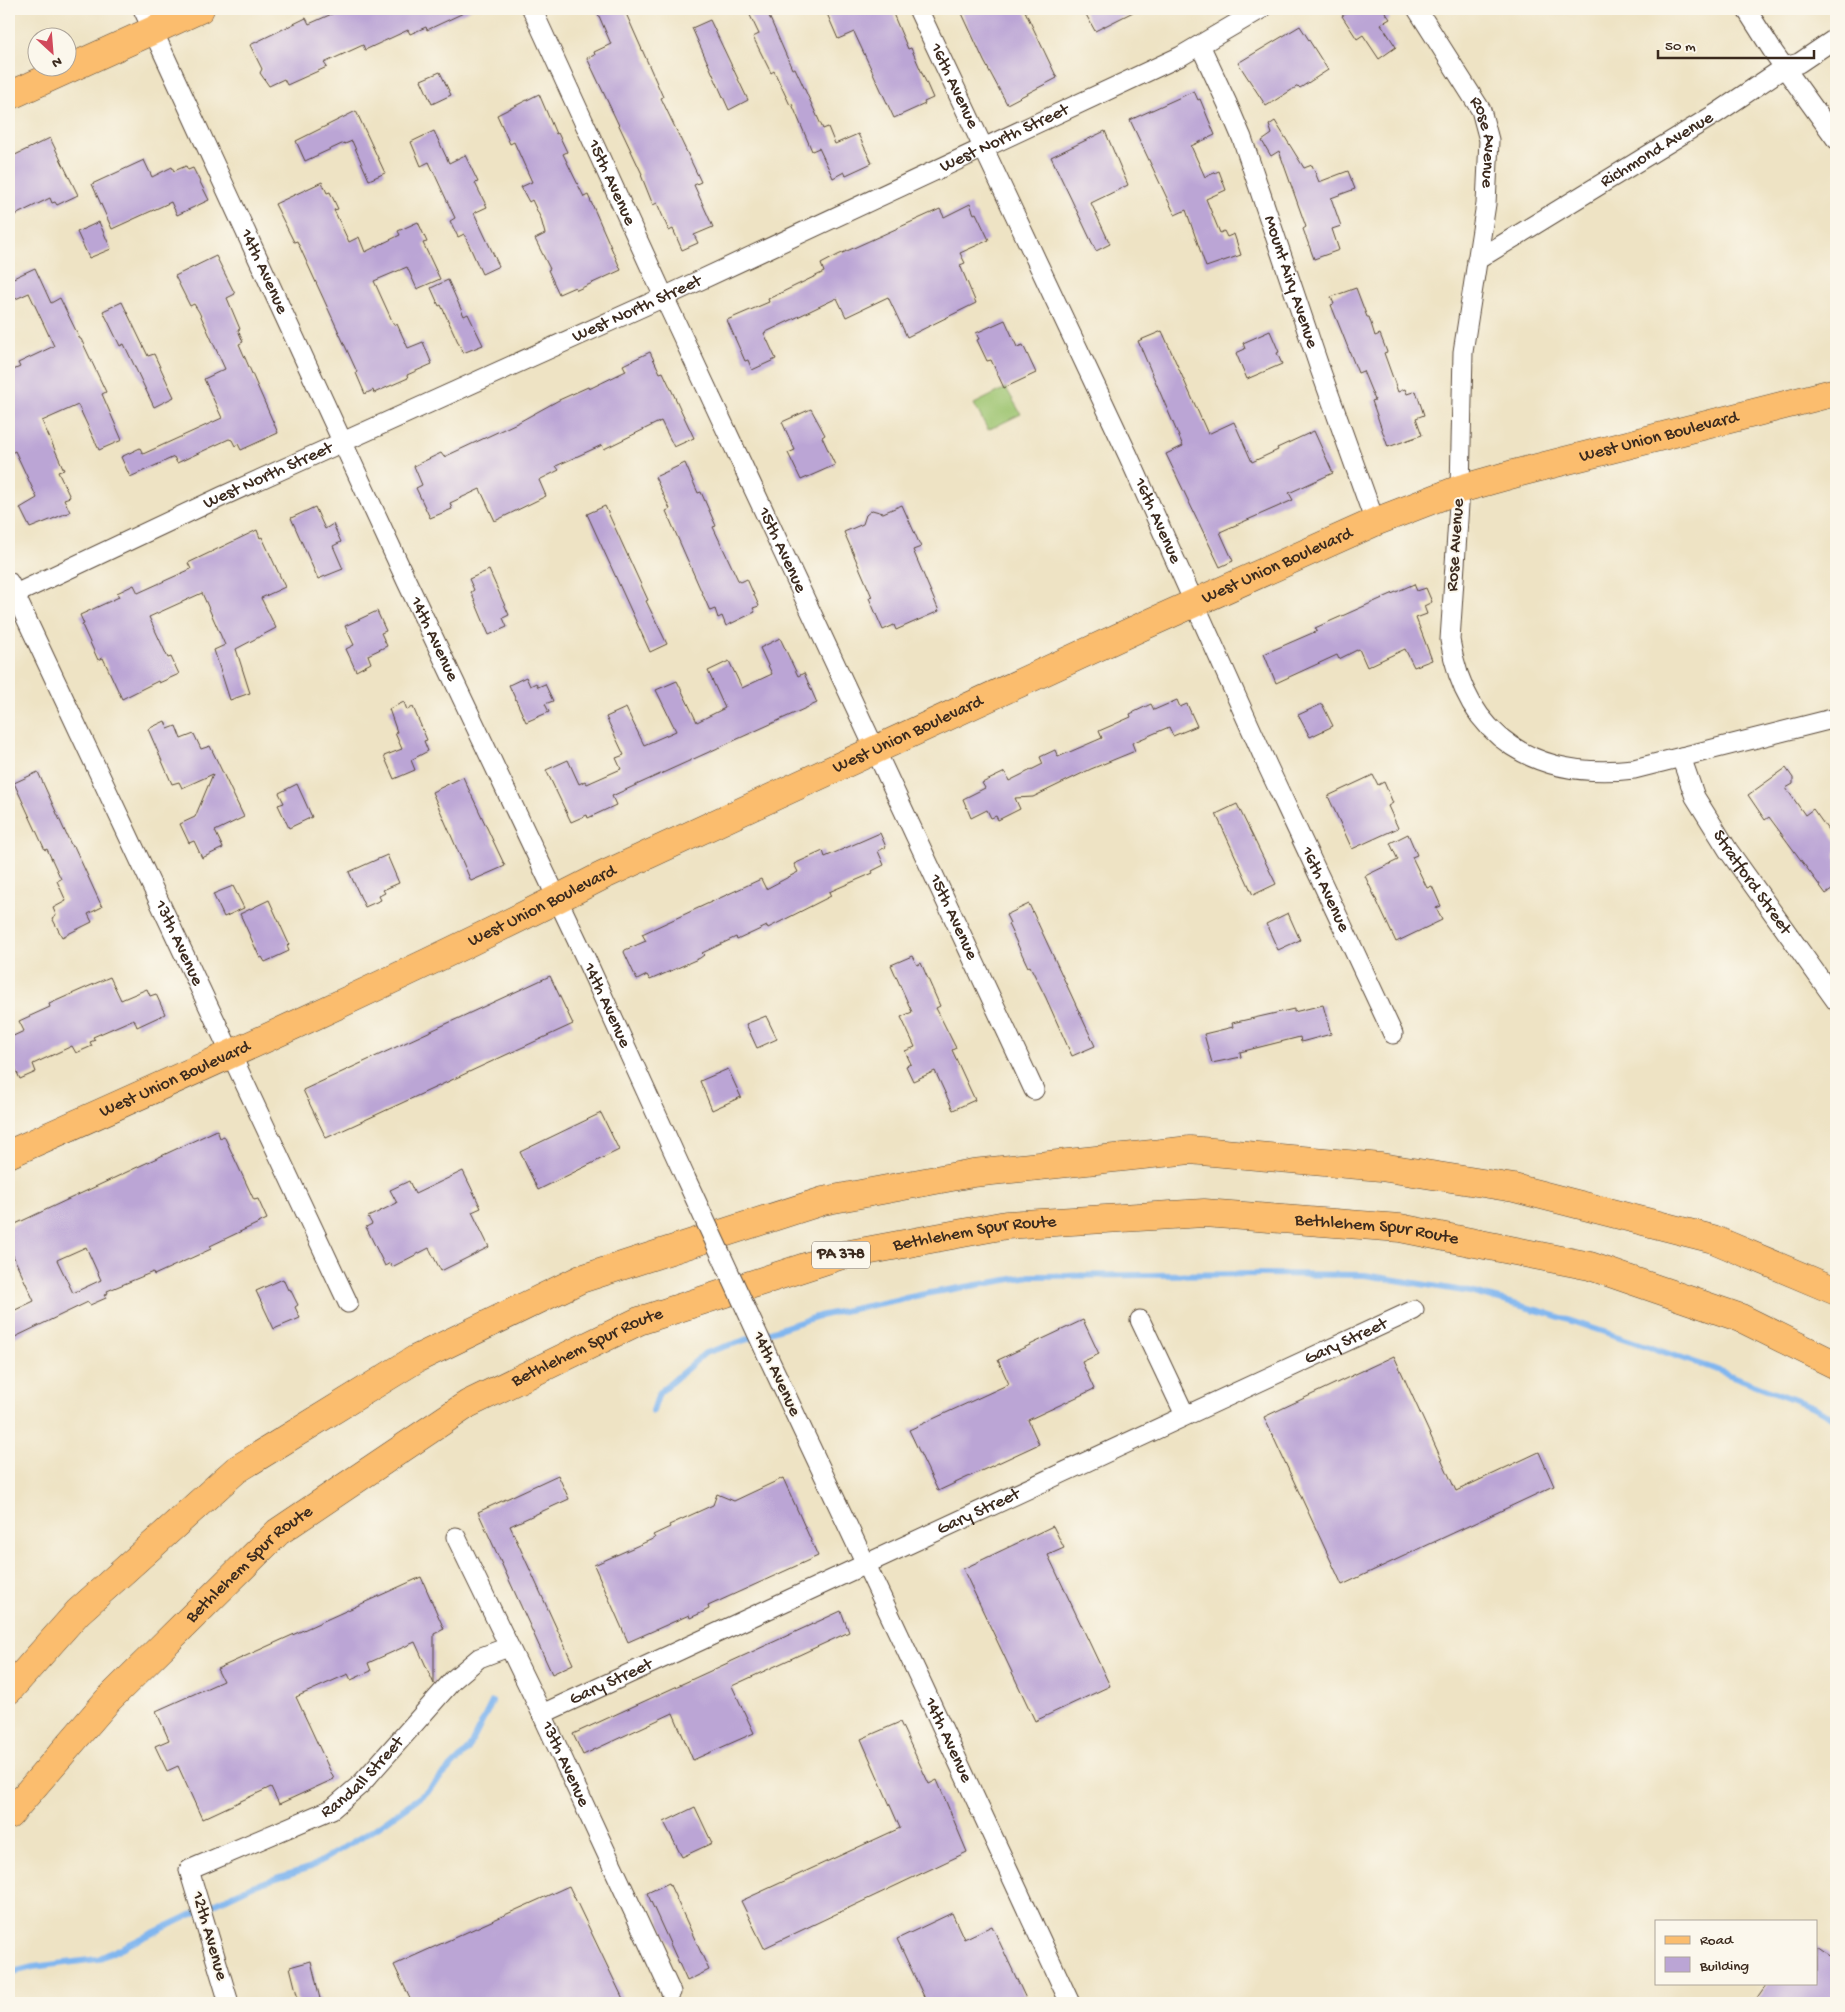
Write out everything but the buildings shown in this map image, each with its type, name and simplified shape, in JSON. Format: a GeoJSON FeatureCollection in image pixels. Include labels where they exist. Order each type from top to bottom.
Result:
{"type":"FeatureCollection","features":[{"type":"Feature","properties":{"kind":"main road"},"geometry":{"type":"LineString","coordinates":[[9,96],[148,20],[200,9]]}},
{"type":"Feature","properties":{"kind":"main road","name":"West Union Boulevard"},"geometry":{"type":"LineString","coordinates":[[9,1154],[232,1054],[602,876],[1375,522],[1460,489],[1836,392]]}},
{"type":"Feature","properties":{"kind":"main road"},"geometry":{"type":"LineString","coordinates":[[9,1690],[78,1612],[236,1470],[416,1359],[581,1279],[823,1201],[973,1173],[1190,1150],[1381,1168],[1514,1188],[1713,1239],[1836,1291]]}},
{"type":"Feature","properties":{"kind":"main road","name":"Bethlehem Spur Route"},"geometry":{"type":"LineString","coordinates":[[9,1815],[108,1700],[278,1532],[468,1404],[639,1321],[839,1256],[1006,1225],[1204,1213],[1400,1228],[1590,1266],[1741,1318],[1836,1365]]}},
{"type":"Feature","properties":{"kind":"street","name":"15th Avenue"},"geometry":{"type":"LineString","coordinates":[[532,9],[875,752],[1034,1090]]}},
{"type":"Feature","properties":{"kind":"street","name":"16th Avenue"},"geometry":{"type":"LineString","coordinates":[[918,9],[1128,455],[1272,776],[1393,1034]]}},
{"type":"Feature","properties":{"kind":"street","name":"West North Street"},"geometry":{"type":"LineString","coordinates":[[11,591],[664,297],[1200,45],[1261,9]]}},
{"type":"Feature","properties":{"kind":"street","name":"Rose Avenue"},"geometry":{"type":"LineString","coordinates":[[1418,9],[1481,110],[1488,140],[1486,204],[1463,352],[1460,489],[1450,640],[1453,662],[1459,681],[1471,704],[1486,725],[1497,736],[1521,752],[1548,764],[1576,770],[1605,772],[1634,769],[1836,718]]}},
{"type":"Feature","properties":{"kind":"street"},"geometry":{"type":"LineString","coordinates":[[1746,9],[1836,139]]}},
{"type":"Feature","properties":{"kind":"street","name":"14th Avenue"},"geometry":{"type":"LineString","coordinates":[[148,20],[479,737],[557,899],[769,1359],[1070,2003]]}},
{"type":"Feature","properties":{"kind":"street","name":"Richmond Avenue"},"geometry":{"type":"LineString","coordinates":[[1477,260],[1717,113],[1785,67],[1799,63],[1836,38]]}},
{"type":"Feature","properties":{"kind":"street","name":"Mount Airy Avenue"},"geometry":{"type":"LineString","coordinates":[[1200,45],[1242,138],[1323,378],[1375,522]]}},
{"type":"Feature","properties":{"kind":"street","name":"13th Avenue"},"geometry":{"type":"LineString","coordinates":[[11,591],[232,1054],[348,1303]]}},
{"type":"Feature","properties":{"kind":"street","name":"Stratford Street"},"geometry":{"type":"LineString","coordinates":[[1681,757],[1695,797],[1728,850],[1836,1001]]}},
{"type":"Feature","properties":{"kind":"street","name":"Gary Street"},"geometry":{"type":"LineString","coordinates":[[542,1714],[1414,1310]]}},
{"type":"Feature","properties":{"kind":"street"},"geometry":{"type":"LineString","coordinates":[[1140,1320],[1185,1415]]}},
{"type":"Feature","properties":{"kind":"street","name":"13th Avenue"},"geometry":{"type":"LineString","coordinates":[[456,1537],[542,1714],[671,1992]]}},
{"type":"Feature","properties":{"kind":"street","name":"Randall Street"},"geometry":{"type":"LineString","coordinates":[[189,1870],[332,1810],[361,1784],[453,1680],[479,1658],[508,1647]]}},
{"type":"Feature","properties":{"kind":"street","name":"12th Avenue"},"geometry":{"type":"LineString","coordinates":[[189,1870],[211,1949],[229,2003]]}},
{"type":"Feature","properties":{"kind":"green space"},"geometry":{"type":"Polygon","coordinates":[[[1006,388],[1021,414],[988,430],[974,404],[1006,388]]]}},
{"type":"Feature","properties":{"kind":"waterway"},"geometry":{"type":"LineString","coordinates":[[653,1411],[659,1393],[705,1353],[819,1316],[930,1293],[1030,1276],[1263,1274],[1365,1275],[1470,1292],[1547,1313],[1709,1367],[1816,1408],[1836,1420]]}},
{"type":"Feature","properties":{"kind":"waterway"},"geometry":{"type":"LineString","coordinates":[[9,1973],[33,1967],[98,1959],[252,1886],[311,1867],[376,1828],[424,1794],[468,1750],[492,1702]]}}]}
